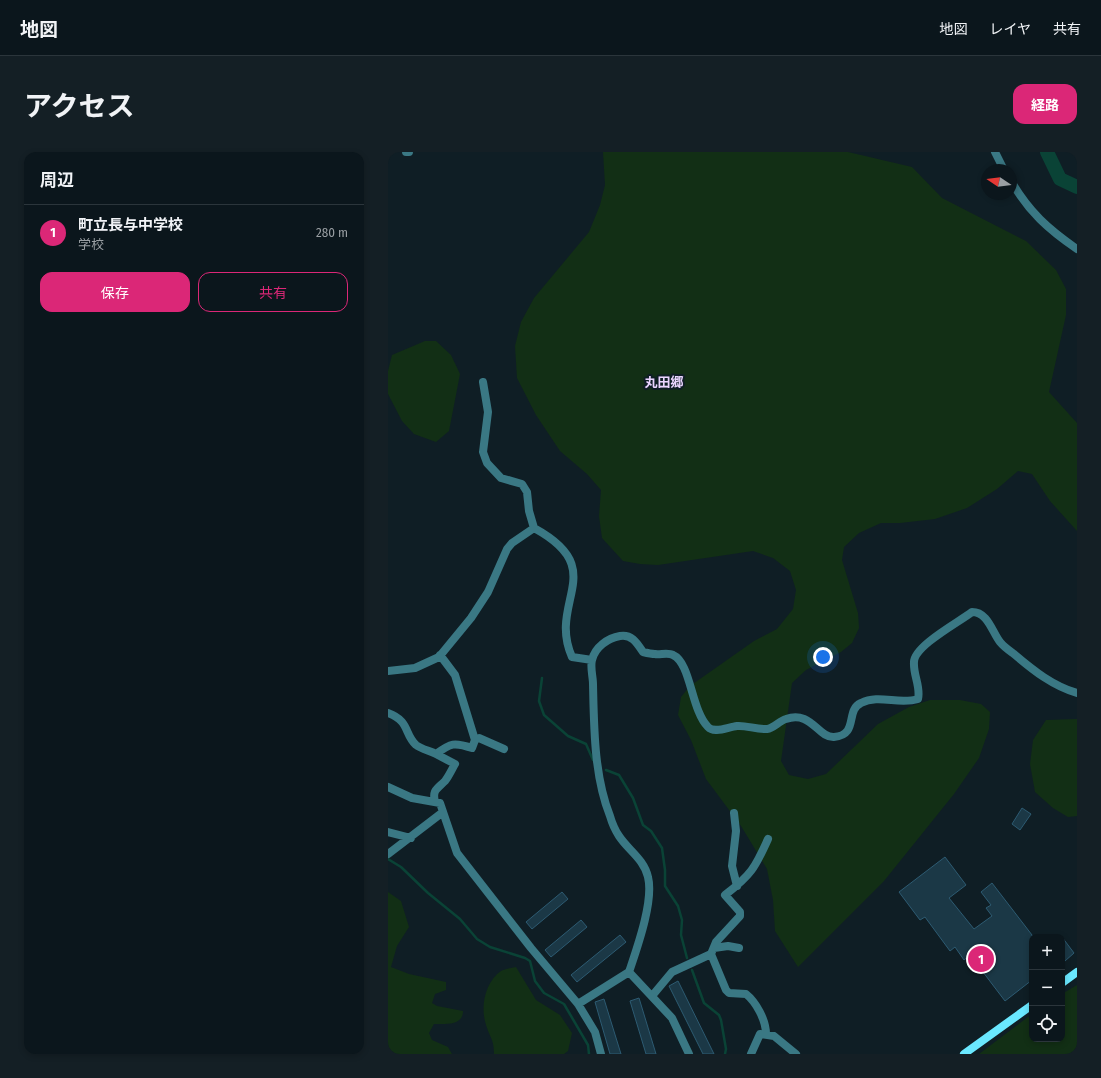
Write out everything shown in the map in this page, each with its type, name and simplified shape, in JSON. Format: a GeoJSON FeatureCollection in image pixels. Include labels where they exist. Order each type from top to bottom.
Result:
{"type":"FeatureCollection","features":[{"type":"Feature","properties":{"kind":"street"},"geometry":{"type":"LineString","coordinates":[[995,152],[1001,164]]}},
{"type":"Feature","properties":{"kind":"street"},"geometry":{"type":"LineString","coordinates":[[1017,191],[1024,203],[1046,227],[1077,249]]}},
{"type":"Feature","properties":{"kind":"street"},"geometry":{"type":"LineString","coordinates":[[483,382],[488,412],[483,452],[487,463],[501,478],[522,484],[528,492],[529,510],[534,528],[546,535],[563,551],[573,565],[575,579],[565,630],[567,645],[572,656],[592,660]]}},
{"type":"Feature","properties":{"kind":"street"},"geometry":{"type":"LineString","coordinates":[[388,671],[415,668],[440,655],[471,618],[488,592],[507,549],[512,543],[534,528]]}},
{"type":"Feature","properties":{"kind":"street"},"geometry":{"type":"LineString","coordinates":[[578,1004],[629,972],[644,927],[649,878],[644,865],[619,836],[610,816],[603,791],[595,741],[592,660],[603,643],[613,637],[626,635],[633,638],[643,652],[672,654],[678,659],[686,672],[700,718],[709,729],[717,730],[738,726],[766,729],[786,719],[799,717],[812,723],[826,736],[833,737],[842,735],[850,729],[854,708],[860,703],[878,699],[907,702],[918,699],[919,694],[914,662],[915,655],[924,644],[972,612],[977,612],[986,619],[1001,643],[1024,662],[1060,688],[1077,693]]}},
{"type":"Feature","properties":{"kind":"street"},"geometry":{"type":"LineString","coordinates":[[436,754],[447,745],[458,743],[472,748],[475,740],[455,675],[440,655]]}},
{"type":"Feature","properties":{"kind":"street"},"geometry":{"type":"LineString","coordinates":[[388,713],[395,715],[403,722],[416,744],[455,764],[445,780],[435,789],[433,795],[435,802]]}},
{"type":"Feature","properties":{"kind":"street"},"geometry":{"type":"LineString","coordinates":[[475,740],[479,738],[504,749]]}},
{"type":"Feature","properties":{"kind":"street"},"geometry":{"type":"LineString","coordinates":[[388,787],[412,798],[440,803],[457,853],[531,948],[578,1004],[595,1032],[601,1054]]}},
{"type":"Feature","properties":{"kind":"street"},"geometry":{"type":"LineString","coordinates":[[388,854],[411,838],[443,812]]}},
{"type":"Feature","properties":{"kind":"street"},"geometry":{"type":"LineString","coordinates":[[734,813],[736,831],[732,866],[737,886]]}},
{"type":"Feature","properties":{"kind":"street"},"geometry":{"type":"LineString","coordinates":[[388,832],[411,838]]}},
{"type":"Feature","properties":{"kind":"street"},"geometry":{"type":"LineString","coordinates":[[766,1034],[766,1029],[756,1005],[746,994],[729,993],[726,990],[713,951],[716,942],[740,916],[740,912],[725,895],[749,875],[756,865],[768,839]]}},
{"type":"Feature","properties":{"kind":"street"},"geometry":{"type":"LineString","coordinates":[[652,996],[672,972],[713,951],[728,946],[739,948]]}},
{"type":"Feature","properties":{"kind":"street"},"geometry":{"type":"LineString","coordinates":[[629,972],[672,1018],[689,1054]]}},
{"type":"Feature","properties":{"kind":"street"},"geometry":{"type":"LineString","coordinates":[[1065,981],[1077,972]]}},
{"type":"Feature","properties":{"kind":"street"},"geometry":{"type":"LineString","coordinates":[[964,1054],[1031,1006]]}},
{"type":"Feature","properties":{"kind":"street"},"geometry":{"type":"LineString","coordinates":[[751,1054],[760,1034],[774,1036],[796,1054]]}},
{"type":"Feature","properties":{"kind":"green space"},"geometry":{"type":"Polygon","coordinates":[[[603,152],[848,152],[912,167],[942,198],[1026,241],[1056,270],[1066,289],[1066,315],[1049,392],[1077,423],[1077,531],[1050,501],[1032,474],[1018,471],[997,489],[967,508],[935,519],[900,523],[881,523],[859,533],[844,547],[842,560],[858,613],[859,628],[852,643],[841,652],[806,670],[792,683],[781,761],[789,775],[808,779],[826,774],[878,724],[909,707],[930,700],[960,700],[981,704],[990,712],[989,729],[979,758],[954,794],[884,881],[798,967],[775,931],[773,900],[767,869],[741,826],[706,779],[691,740],[678,715],[681,697],[690,686],[754,641],[777,629],[793,609],[796,590],[790,571],[773,558],[753,551],[658,565],[623,561],[602,538],[599,516],[601,490],[587,474],[560,451],[536,415],[517,378],[515,346],[521,322],[534,298],[589,232],[600,205],[605,185],[603,152]]]}},
{"type":"Feature","properties":{"kind":"green space"},"geometry":{"type":"Polygon","coordinates":[[[425,341],[436,341],[451,355],[460,374],[449,431],[436,442],[414,434],[402,421],[388,394],[388,371],[392,355],[425,341]]]}},
{"type":"Feature","properties":{"kind":"green space"},"geometry":{"type":"Polygon","coordinates":[[[1077,719],[1077,816],[1068,817],[1053,808],[1035,792],[1030,764],[1033,740],[1046,720],[1077,719]]]}},
{"type":"Feature","properties":{"kind":"green space"},"geometry":{"type":"Polygon","coordinates":[[[388,892],[401,901],[409,927],[397,946],[391,967],[409,974],[446,982],[446,990],[435,994],[432,1003],[437,1006],[463,1011],[462,1016],[457,1022],[448,1024],[434,1024],[429,1033],[432,1040],[448,1047],[452,1054],[388,1054],[388,892]]]}},
{"type":"Feature","properties":{"kind":"green space"},"geometry":{"type":"Polygon","coordinates":[[[516,967],[536,1000],[560,1015],[572,1033],[568,1051],[564,1054],[494,1054],[493,1042],[484,1018],[485,995],[491,982],[502,970],[516,967]]]}},
{"type":"Feature","properties":{"kind":"green space"},"geometry":{"type":"Polygon","coordinates":[[[1077,985],[1077,1054],[979,1054],[1029,1016],[1029,1042],[1065,1042],[1065,992],[1077,985]]]}},
{"type":"Feature","properties":{"kind":"building"},"geometry":{"type":"Polygon","coordinates":[[[1022,808],[1031,814],[1020,830],[1012,824],[1022,808]]]}},
{"type":"Feature","properties":{"kind":"building"},"geometry":{"type":"Polygon","coordinates":[[[945,857],[966,885],[949,898],[974,929],[992,916],[986,908],[991,905],[981,892],[992,883],[1031,934],[1029,934],[1029,982],[1005,1001],[970,955],[964,960],[955,947],[950,951],[925,917],[920,920],[899,892],[945,857]]]}},
{"type":"Feature","properties":{"kind":"building"},"geometry":{"type":"Polygon","coordinates":[[[562,892],[568,899],[532,929],[526,922],[562,892]]]}},
{"type":"Feature","properties":{"kind":"building"},"geometry":{"type":"Polygon","coordinates":[[[581,920],[587,927],[551,957],[545,950],[581,920]]]}},
{"type":"Feature","properties":{"kind":"building"},"geometry":{"type":"Polygon","coordinates":[[[620,935],[626,942],[577,982],[571,975],[620,935]]]}},
{"type":"Feature","properties":{"kind":"building"},"geometry":{"type":"Polygon","coordinates":[[[1065,941],[1074,953],[1065,961],[1065,941]]]}},
{"type":"Feature","properties":{"kind":"building"},"geometry":{"type":"Polygon","coordinates":[[[678,981],[714,1054],[703,1054],[669,986],[678,981]]]}},
{"type":"Feature","properties":{"kind":"building"},"geometry":{"type":"Polygon","coordinates":[[[639,998],[656,1054],[646,1054],[630,1001],[639,998]]]}},
{"type":"Feature","properties":{"kind":"building"},"geometry":{"type":"Polygon","coordinates":[[[604,999],[621,1054],[610,1054],[595,1002],[604,999]]]}},
{"type":"Feature","properties":{"kind":"waterway"},"geometry":{"type":"LineString","coordinates":[[1047,152],[1060,179],[1077,187]]}},
{"type":"Feature","properties":{"kind":"waterway"},"geometry":{"type":"LineString","coordinates":[[542,678],[539,701],[544,715],[568,736],[586,744],[593,760]]}},
{"type":"Feature","properties":{"kind":"waterway"},"geometry":{"type":"LineString","coordinates":[[606,770],[619,775],[633,798],[643,825],[651,831],[662,848],[665,870],[665,886],[678,906],[682,920],[681,935],[687,958]]}},
{"type":"Feature","properties":{"kind":"waterway"},"geometry":{"type":"LineString","coordinates":[[388,859],[401,867],[428,893],[460,919],[477,939],[490,947],[530,961],[535,981],[544,993],[564,1004],[588,1045],[589,1054]]}},
{"type":"Feature","properties":{"kind":"waterway"},"geometry":{"type":"LineString","coordinates":[[692,970],[704,1003],[719,1015],[721,1020],[726,1049],[725,1054]]}},
{"type":"Feature","properties":{"kind":"place","name":"町立長与中学校"},"geometry":{"type":"Point","coordinates":[981,959]}},
{"type":"Feature","properties":{"kind":"district","name":"丸田郷"},"geometry":{"type":"Point","coordinates":[664,382]}}]}
